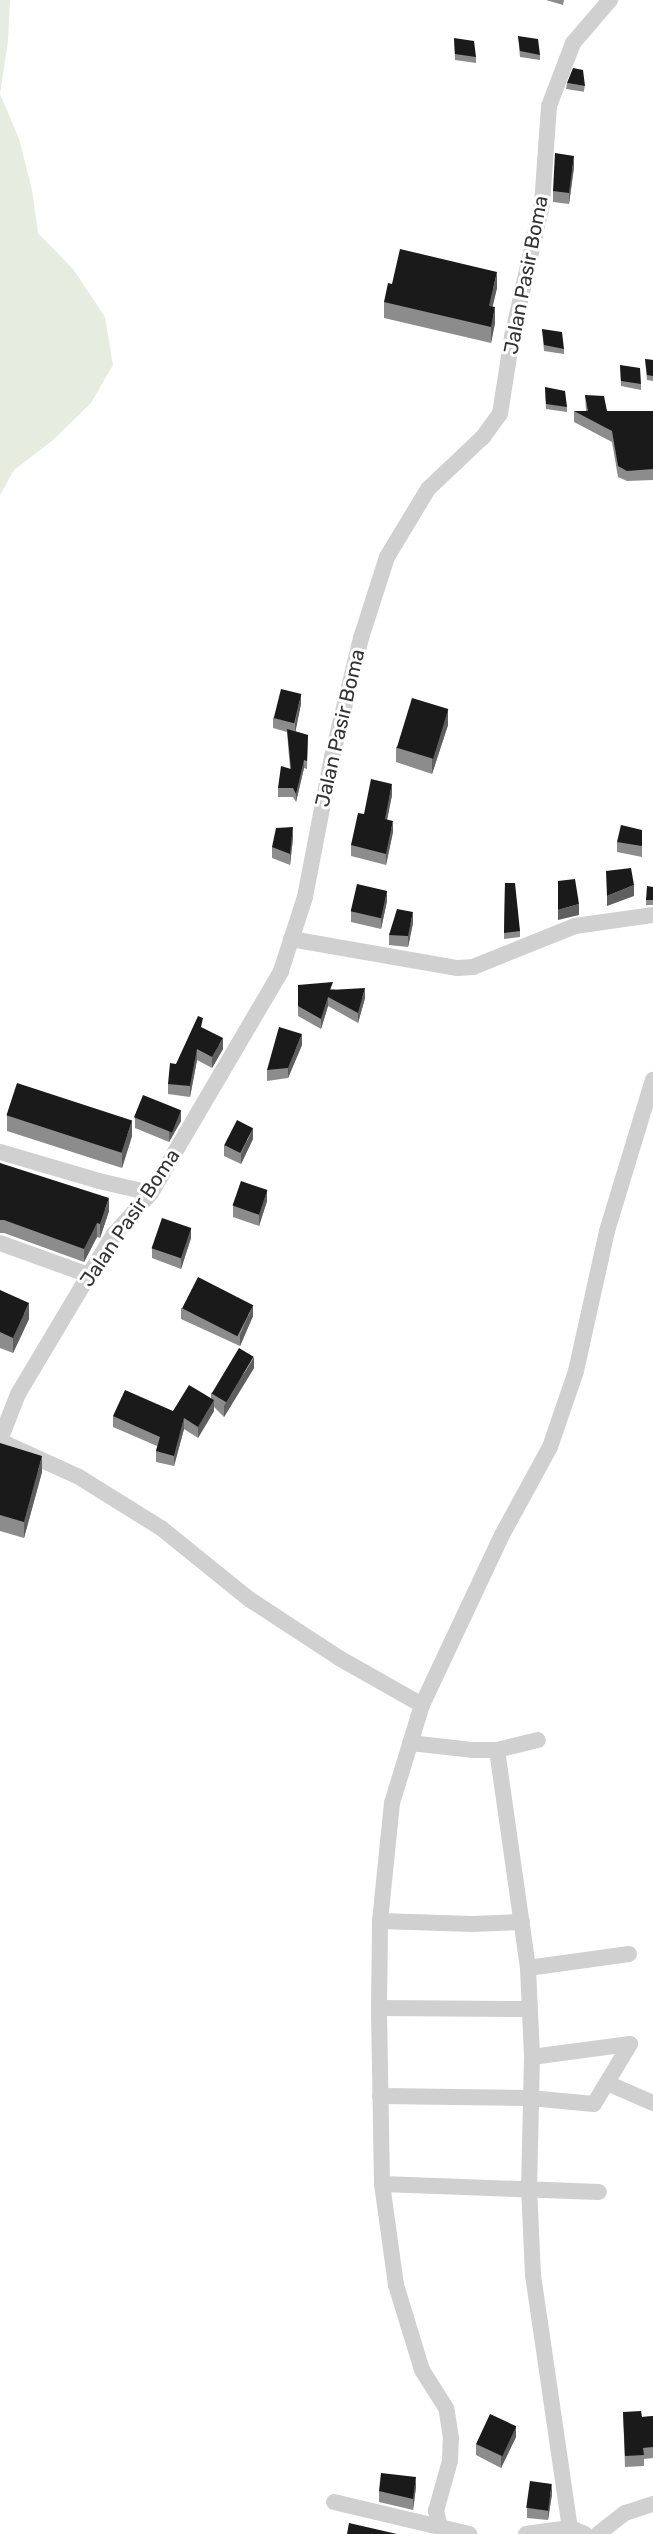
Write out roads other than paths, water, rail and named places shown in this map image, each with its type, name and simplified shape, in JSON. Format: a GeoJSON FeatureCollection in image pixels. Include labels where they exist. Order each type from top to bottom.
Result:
{"type":"FeatureCollection","features":[{"type":"Feature","properties":{"kind":"street","name":"Jalan Pasir Boma"},"geometry":{"type":"LineString","coordinates":[[0,1441],[18,1395],[89,1275],[114,1234],[151,1193],[281,971],[305,897],[332,757],[361,638],[387,557],[428,489],[483,437],[500,414],[512,337],[542,204],[549,106],[573,43],[610,0]]}},
{"type":"Feature","properties":{"kind":"street"},"geometry":{"type":"LineString","coordinates":[[291,939],[458,968],[473,967],[575,926],[653,915]]}},
{"type":"Feature","properties":{"kind":"street"},"geometry":{"type":"LineString","coordinates":[[440,2526],[436,2511],[450,2461],[451,2438],[446,2408],[422,2370],[396,2285],[382,2184],[380,1921],[392,1803],[422,1705],[502,1535],[550,1447],[576,1371],[607,1231],[653,1080]]}},
{"type":"Feature","properties":{"kind":"street"},"geometry":{"type":"LineString","coordinates":[[0,1152],[99,1181],[151,1193]]}},
{"type":"Feature","properties":{"kind":"street"},"geometry":{"type":"LineString","coordinates":[[0,1243],[89,1275]]}},
{"type":"Feature","properties":{"kind":"street"},"geometry":{"type":"LineString","coordinates":[[0,1441],[79,1477],[161,1528],[249,1599],[339,1658],[422,1705]]}},
{"type":"Feature","properties":{"kind":"street"},"geometry":{"type":"LineString","coordinates":[[410,1743],[472,1750],[496,1750],[538,1740]]}},
{"type":"Feature","properties":{"kind":"street"},"geometry":{"type":"LineString","coordinates":[[496,1750],[528,1968],[532,2057],[529,2187],[533,2275],[577,2531],[526,2534]]}},
{"type":"Feature","properties":{"kind":"street"},"geometry":{"type":"LineString","coordinates":[[380,1921],[472,1924],[522,1922]]}},
{"type":"Feature","properties":{"kind":"street"},"geometry":{"type":"LineString","coordinates":[[528,1968],[629,1954]]}},
{"type":"Feature","properties":{"kind":"street"},"geometry":{"type":"LineString","coordinates":[[379,2008],[530,2009]]}},
{"type":"Feature","properties":{"kind":"street"},"geometry":{"type":"LineString","coordinates":[[380,2096],[530,2098],[594,2104],[630,2044],[532,2057]]}},
{"type":"Feature","properties":{"kind":"street"},"geometry":{"type":"LineString","coordinates":[[607,2083],[653,2103]]}},
{"type":"Feature","properties":{"kind":"street"},"geometry":{"type":"LineString","coordinates":[[382,2184],[529,2187],[599,2192]]}},
{"type":"Feature","properties":{"kind":"street"},"geometry":{"type":"LineString","coordinates":[[334,2502],[469,2534]]}},
{"type":"Feature","properties":{"kind":"street"},"geometry":{"type":"LineString","coordinates":[[598,2534],[625,2513],[653,2504]]}}]}
